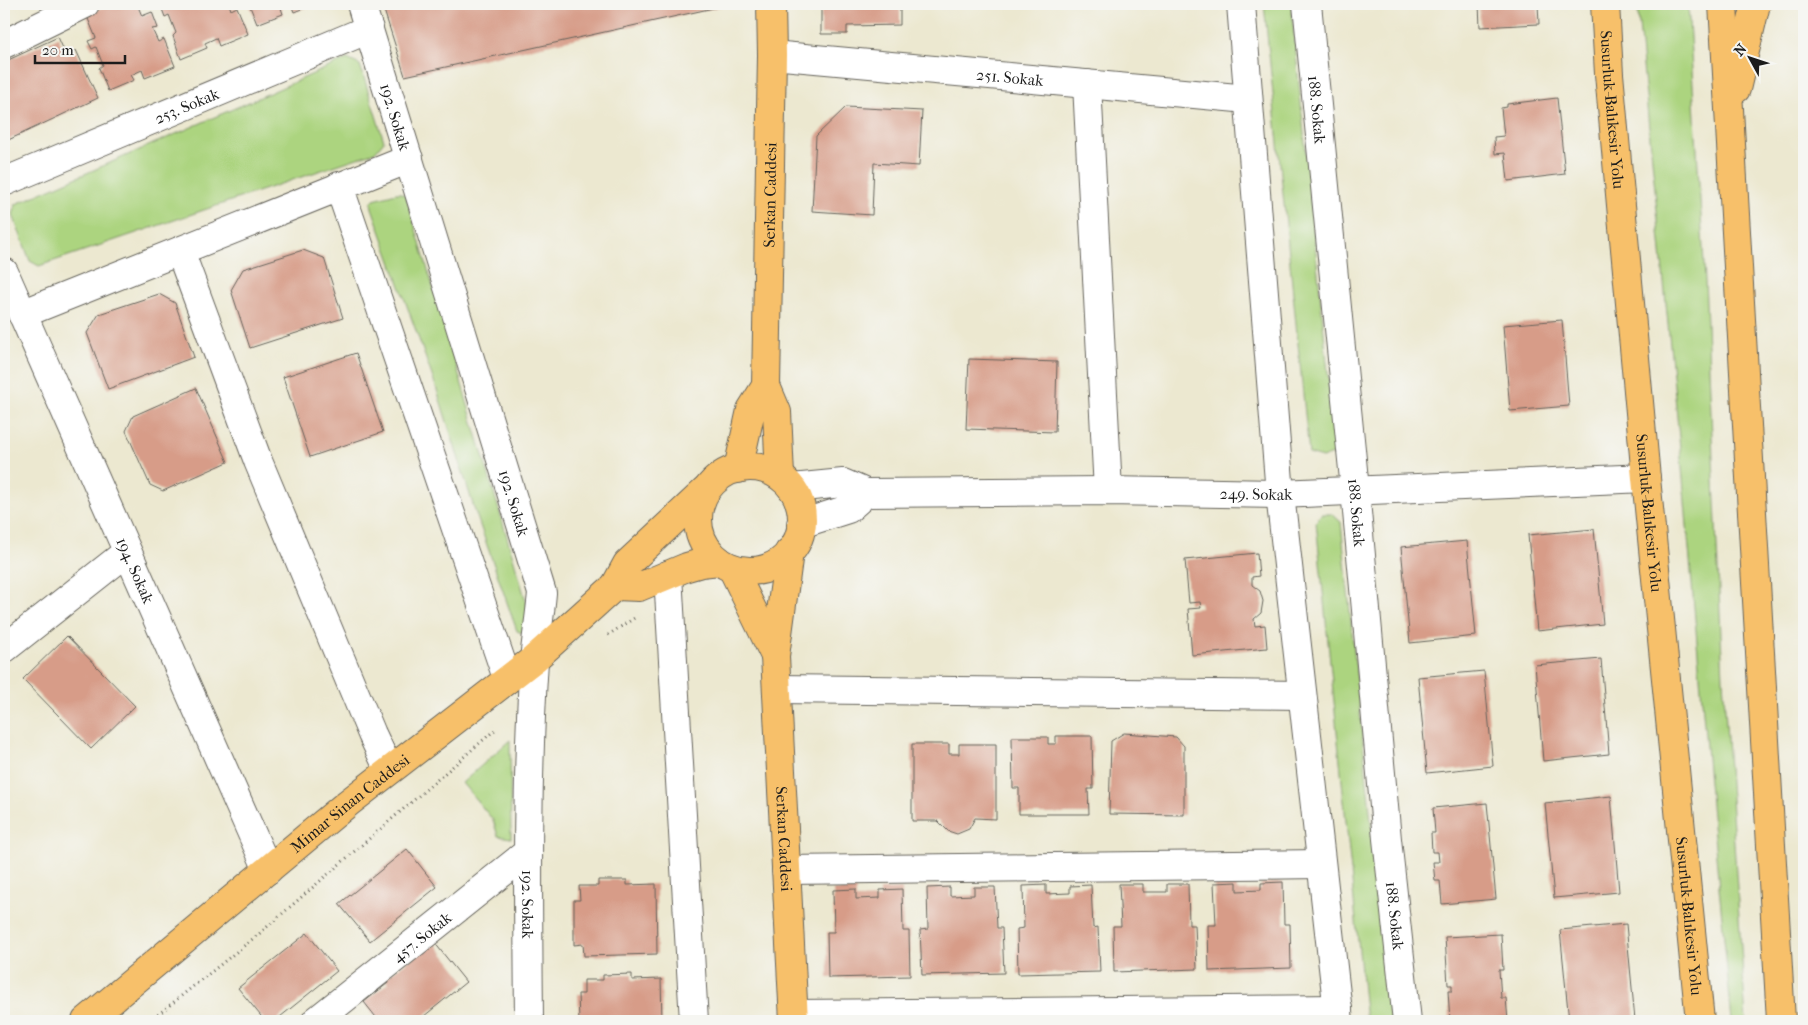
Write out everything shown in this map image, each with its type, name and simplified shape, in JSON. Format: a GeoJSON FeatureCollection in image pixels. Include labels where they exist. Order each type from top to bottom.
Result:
{"type":"FeatureCollection","features":[{"type":"Feature","properties":{"kind":"main road","name":"Serkan Caddesi"},"geometry":{"type":"LineString","coordinates":[[771,4],[772,55],[766,386],[776,412],[786,482]]}},
{"type":"Feature","properties":{"kind":"main road"},"geometry":{"type":"LineString","coordinates":[[1591,4],[1609,74]]}},
{"type":"Feature","properties":{"kind":"main road","name":"Susurluk-Balıkesir Yolu"},"geometry":{"type":"LineString","coordinates":[[1605,4],[1609,74],[1646,478],[1700,1021]]}},
{"type":"Feature","properties":{"kind":"main road"},"geometry":{"type":"LineString","coordinates":[[1723,4],[1781,1021]]}},
{"type":"Feature","properties":{"kind":"main road"},"geometry":{"type":"LineString","coordinates":[[1729,120],[1756,4]]}},
{"type":"Feature","properties":{"kind":"main road"},"geometry":{"type":"LineString","coordinates":[[738,469],[751,410],[766,386]]}},
{"type":"Feature","properties":{"kind":"main road"},"geometry":{"type":"LineString","coordinates":[[615,586],[640,587],[701,563],[726,564],[748,571],[764,569],[777,562],[789,552],[797,539],[801,524],[801,506],[786,482],[764,469],[747,467],[731,470],[716,479],[705,491],[699,507],[698,522],[701,537],[708,550],[726,564]]}},
{"type":"Feature","properties":{"kind":"main road","name":"Mimar Sinan Caddesi"},"geometry":{"type":"LineString","coordinates":[[86,1021],[389,770],[534,659],[615,586],[627,564],[705,491]]}},
{"type":"Feature","properties":{"kind":"main road","name":"Serkan Caddesi"},"geometry":{"type":"LineString","coordinates":[[789,552],[775,656],[794,1018]]}},
{"type":"Feature","properties":{"kind":"main road","name":"Serkan Caddesi"},"geometry":{"type":"LineString","coordinates":[[726,564],[775,656]]}},
{"type":"Feature","properties":{"kind":"street"},"geometry":{"type":"LineString","coordinates":[[4,44],[85,4]]}},
{"type":"Feature","properties":{"kind":"street","name":"192. Sokak"},"geometry":{"type":"LineString","coordinates":[[361,4],[542,594],[534,659],[528,852],[529,1021]]}},
{"type":"Feature","properties":{"kind":"street"},"geometry":{"type":"LineString","coordinates":[[794,1018],[1338,1015],[1280,494],[1241,4]]}},
{"type":"Feature","properties":{"kind":"street","name":"188. Sokak"},"geometry":{"type":"LineString","coordinates":[[1307,4],[1387,839],[1408,1021]]}},
{"type":"Feature","properties":{"kind":"street","name":"253. Sokak"},"geometry":{"type":"LineString","coordinates":[[4,182],[369,29]]}},
{"type":"Feature","properties":{"kind":"street","name":"251. Sokak"},"geometry":{"type":"LineString","coordinates":[[772,55],[1248,99]]}},
{"type":"Feature","properties":{"kind":"street"},"geometry":{"type":"LineString","coordinates":[[1087,84],[1108,491]]}},
{"type":"Feature","properties":{"kind":"street"},"geometry":{"type":"LineString","coordinates":[[22,314],[409,159]]}},
{"type":"Feature","properties":{"kind":"street"},"geometry":{"type":"LineString","coordinates":[[339,186],[507,678]]}},
{"type":"Feature","properties":{"kind":"street"},"geometry":{"type":"LineString","coordinates":[[180,251],[258,461],[372,734],[389,770]]}},
{"type":"Feature","properties":{"kind":"street","name":"194. Sokak"},"geometry":{"type":"LineString","coordinates":[[4,272],[268,870]]}},
{"type":"Feature","properties":{"kind":"street","name":"249. Sokak"},"geometry":{"type":"LineString","coordinates":[[866,493],[1108,491],[1280,494],[1646,478]]}},
{"type":"Feature","properties":{"kind":"street"},"geometry":{"type":"LineString","coordinates":[[786,482],[843,483],[866,493],[848,509],[801,524]]}},
{"type":"Feature","properties":{"kind":"street"},"geometry":{"type":"LineString","coordinates":[[4,649],[128,552]]}},
{"type":"Feature","properties":{"kind":"street"},"geometry":{"type":"LineString","coordinates":[[668,575],[694,1021]]}},
{"type":"Feature","properties":{"kind":"street"},"geometry":{"type":"LineString","coordinates":[[777,689],[1302,695]]}},
{"type":"Feature","properties":{"kind":"street","name":"457. Sokak"},"geometry":{"type":"LineString","coordinates":[[316,1021],[528,852]]}},
{"type":"Feature","properties":{"kind":"street"},"geometry":{"type":"LineString","coordinates":[[786,870],[1321,864]]}},
{"type":"Feature","properties":{"kind":"green space"},"geometry":{"type":"Polygon","coordinates":[[[1264,4],[1291,4],[1336,453],[1322,458],[1309,454],[1264,4]]]}},
{"type":"Feature","properties":{"kind":"green space"},"geometry":{"type":"Polygon","coordinates":[[[1637,4],[1688,4],[1705,280],[1723,679],[1746,1021],[1732,1021],[1683,479],[1637,4]]]}},
{"type":"Feature","properties":{"kind":"green space"},"geometry":{"type":"Polygon","coordinates":[[[347,59],[360,65],[384,141],[375,152],[39,266],[30,261],[13,215],[16,204],[347,59]]]}},
{"type":"Feature","properties":{"kind":"green space"},"geometry":{"type":"Polygon","coordinates":[[[396,193],[406,196],[531,618],[529,632],[522,633],[517,631],[475,511],[436,387],[372,208],[371,203],[374,199],[396,193]]]}},
{"type":"Feature","properties":{"kind":"green space"},"geometry":{"type":"Polygon","coordinates":[[[1321,514],[1332,514],[1341,522],[1391,1021],[1366,1021],[1316,522],[1321,514]]]}},
{"type":"Feature","properties":{"kind":"green space"},"geometry":{"type":"Polygon","coordinates":[[[510,740],[511,838],[498,836],[493,820],[462,783],[510,740]]]}},
{"type":"Feature","properties":{"kind":"building"},"geometry":{"type":"Polygon","coordinates":[[[111,4],[137,4],[142,16],[152,12],[158,28],[152,29],[158,42],[164,39],[175,66],[145,78],[142,70],[131,75],[134,80],[108,91],[99,68],[103,65],[96,47],[92,49],[88,41],[96,38],[86,14],[111,4]]]}},
{"type":"Feature","properties":{"kind":"building"},"geometry":{"type":"Polygon","coordinates":[[[169,4],[229,4],[231,10],[237,7],[248,34],[219,46],[216,38],[205,43],[207,48],[181,59],[173,36],[176,33],[169,15],[165,17],[162,9],[169,4]]]}},
{"type":"Feature","properties":{"kind":"building"},"geometry":{"type":"Polygon","coordinates":[[[249,4],[291,4],[281,8],[283,14],[257,24],[249,4]]]}},
{"type":"Feature","properties":{"kind":"building"},"geometry":{"type":"Polygon","coordinates":[[[291,4],[314,4],[294,12],[291,4]]]}},
{"type":"Feature","properties":{"kind":"building"},"geometry":{"type":"Polygon","coordinates":[[[382,4],[727,4],[727,5],[405,76],[382,4]]]}},
{"type":"Feature","properties":{"kind":"building"},"geometry":{"type":"Polygon","coordinates":[[[821,4],[900,4],[900,25],[847,26],[847,34],[821,34],[821,4]]]}},
{"type":"Feature","properties":{"kind":"building"},"geometry":{"type":"Polygon","coordinates":[[[1479,4],[1538,4],[1539,24],[1480,27],[1479,4]]]}},
{"type":"Feature","properties":{"kind":"building"},"geometry":{"type":"Polygon","coordinates":[[[58,37],[66,55],[76,50],[98,98],[4,142],[4,62],[58,37]]]}},
{"type":"Feature","properties":{"kind":"building"},"geometry":{"type":"Polygon","coordinates":[[[1557,98],[1565,174],[1508,181],[1505,153],[1495,154],[1494,137],[1504,136],[1501,108],[1507,107],[1507,104],[1557,98]]]}},
{"type":"Feature","properties":{"kind":"building"},"geometry":{"type":"Polygon","coordinates":[[[846,107],[922,111],[919,166],[874,163],[872,215],[812,211],[816,136],[846,107]]]}},
{"type":"Feature","properties":{"kind":"building"},"geometry":{"type":"Polygon","coordinates":[[[303,250],[324,258],[343,318],[250,348],[231,290],[243,269],[303,250]]]}},
{"type":"Feature","properties":{"kind":"building"},"geometry":{"type":"Polygon","coordinates":[[[159,294],[175,303],[194,357],[108,389],[87,333],[99,314],[159,294]]]}},
{"type":"Feature","properties":{"kind":"building"},"geometry":{"type":"Polygon","coordinates":[[[1562,320],[1569,406],[1510,411],[1503,325],[1562,320]]]}},
{"type":"Feature","properties":{"kind":"building"},"geometry":{"type":"Polygon","coordinates":[[[356,353],[383,432],[310,457],[283,377],[356,353]]]}},
{"type":"Feature","properties":{"kind":"building"},"geometry":{"type":"Polygon","coordinates":[[[969,359],[1057,362],[1055,432],[966,429],[969,359]]]}},
{"type":"Feature","properties":{"kind":"building"},"geometry":{"type":"Polygon","coordinates":[[[196,388],[228,462],[163,491],[150,485],[126,431],[133,416],[196,388]]]}},
{"type":"Feature","properties":{"kind":"building"},"geometry":{"type":"Polygon","coordinates":[[[1594,529],[1603,624],[1537,631],[1528,535],[1594,529]]]}},
{"type":"Feature","properties":{"kind":"building"},"geometry":{"type":"Polygon","coordinates":[[[1467,541],[1476,636],[1410,643],[1401,547],[1467,541]]]}},
{"type":"Feature","properties":{"kind":"building"},"geometry":{"type":"Polygon","coordinates":[[[1257,553],[1259,576],[1252,577],[1252,585],[1260,591],[1263,601],[1261,613],[1254,619],[1255,626],[1265,625],[1267,648],[1192,655],[1188,609],[1201,608],[1200,602],[1189,603],[1185,560],[1257,553]]]}},
{"type":"Feature","properties":{"kind":"building"},"geometry":{"type":"Polygon","coordinates":[[[67,636],[135,706],[91,749],[23,679],[67,636]]]}},
{"type":"Feature","properties":{"kind":"building"},"geometry":{"type":"Polygon","coordinates":[[[1601,659],[1609,754],[1543,761],[1535,665],[1601,659]]]}},
{"type":"Feature","properties":{"kind":"building"},"geometry":{"type":"Polygon","coordinates":[[[1484,671],[1493,766],[1427,773],[1418,677],[1484,671]]]}},
{"type":"Feature","properties":{"kind":"building"},"geometry":{"type":"Polygon","coordinates":[[[1124,733],[1176,737],[1184,746],[1184,815],[1109,814],[1111,741],[1124,733]]]}},
{"type":"Feature","properties":{"kind":"building"},"geometry":{"type":"Polygon","coordinates":[[[1056,736],[1092,736],[1093,789],[1088,789],[1089,814],[1019,814],[1019,788],[1013,788],[1012,737],[1048,737],[1048,744],[1056,744],[1056,736]]]}},
{"type":"Feature","properties":{"kind":"building"},"geometry":{"type":"Polygon","coordinates":[[[912,744],[949,744],[949,754],[959,754],[959,744],[996,744],[996,819],[975,818],[969,829],[957,834],[948,831],[938,821],[912,821],[912,744]]]}},
{"type":"Feature","properties":{"kind":"building"},"geometry":{"type":"Polygon","coordinates":[[[1611,796],[1619,892],[1554,898],[1545,803],[1611,796]]]}},
{"type":"Feature","properties":{"kind":"building"},"geometry":{"type":"Polygon","coordinates":[[[1487,803],[1496,899],[1442,904],[1440,881],[1435,881],[1433,862],[1439,862],[1438,852],[1432,852],[1431,833],[1435,833],[1433,808],[1487,803]]]}},
{"type":"Feature","properties":{"kind":"building"},"geometry":{"type":"Polygon","coordinates":[[[407,849],[437,887],[370,941],[339,904],[407,849]]]}},
{"type":"Feature","properties":{"kind":"building"},"geometry":{"type":"Polygon","coordinates":[[[598,880],[627,880],[627,885],[656,884],[657,954],[584,956],[583,944],[574,945],[574,900],[580,900],[579,886],[598,886],[598,880]]]}},
{"type":"Feature","properties":{"kind":"building"},"geometry":{"type":"Polygon","coordinates":[[[1237,882],[1237,891],[1261,890],[1261,883],[1283,882],[1284,924],[1290,924],[1291,968],[1209,971],[1208,925],[1216,925],[1214,883],[1237,882]]]}},
{"type":"Feature","properties":{"kind":"building"},"geometry":{"type":"Polygon","coordinates":[[[1119,884],[1143,884],[1143,892],[1167,892],[1167,884],[1188,884],[1189,925],[1195,925],[1197,969],[1114,972],[1113,926],[1121,926],[1119,884]]]}},
{"type":"Feature","properties":{"kind":"building"},"geometry":{"type":"Polygon","coordinates":[[[1046,885],[1046,894],[1070,893],[1070,886],[1091,885],[1093,928],[1098,927],[1100,972],[1018,974],[1017,929],[1024,928],[1023,886],[1046,885]]]}},
{"type":"Feature","properties":{"kind":"building"},"geometry":{"type":"Polygon","coordinates":[[[950,887],[950,896],[974,895],[974,887],[995,887],[997,928],[1002,928],[1004,973],[922,975],[920,930],[928,929],[927,888],[950,887]]]}},
{"type":"Feature","properties":{"kind":"building"},"geometry":{"type":"Polygon","coordinates":[[[856,889],[856,899],[880,898],[880,890],[902,889],[903,931],[909,931],[910,976],[828,978],[827,932],[834,932],[833,890],[856,889]]]}},
{"type":"Feature","properties":{"kind":"building"},"geometry":{"type":"Polygon","coordinates":[[[1626,924],[1635,1020],[1569,1021],[1560,930],[1626,924]]]}},
{"type":"Feature","properties":{"kind":"building"},"geometry":{"type":"Polygon","coordinates":[[[307,933],[337,971],[275,1021],[265,1021],[238,988],[307,933]]]}},
{"type":"Feature","properties":{"kind":"building"},"geometry":{"type":"Polygon","coordinates":[[[1501,934],[1503,970],[1499,970],[1501,998],[1506,998],[1508,1021],[1450,1021],[1448,991],[1452,991],[1452,985],[1448,985],[1445,937],[1501,934]]]}},
{"type":"Feature","properties":{"kind":"building"},"geometry":{"type":"Polygon","coordinates":[[[434,942],[466,982],[418,1021],[379,1021],[364,1002],[388,983],[385,978],[434,942]]]}},
{"type":"Feature","properties":{"kind":"building"},"geometry":{"type":"Polygon","coordinates":[[[632,974],[632,980],[661,979],[662,1021],[579,1021],[578,994],[584,994],[584,980],[603,980],[603,975],[632,974]]]}}]}
